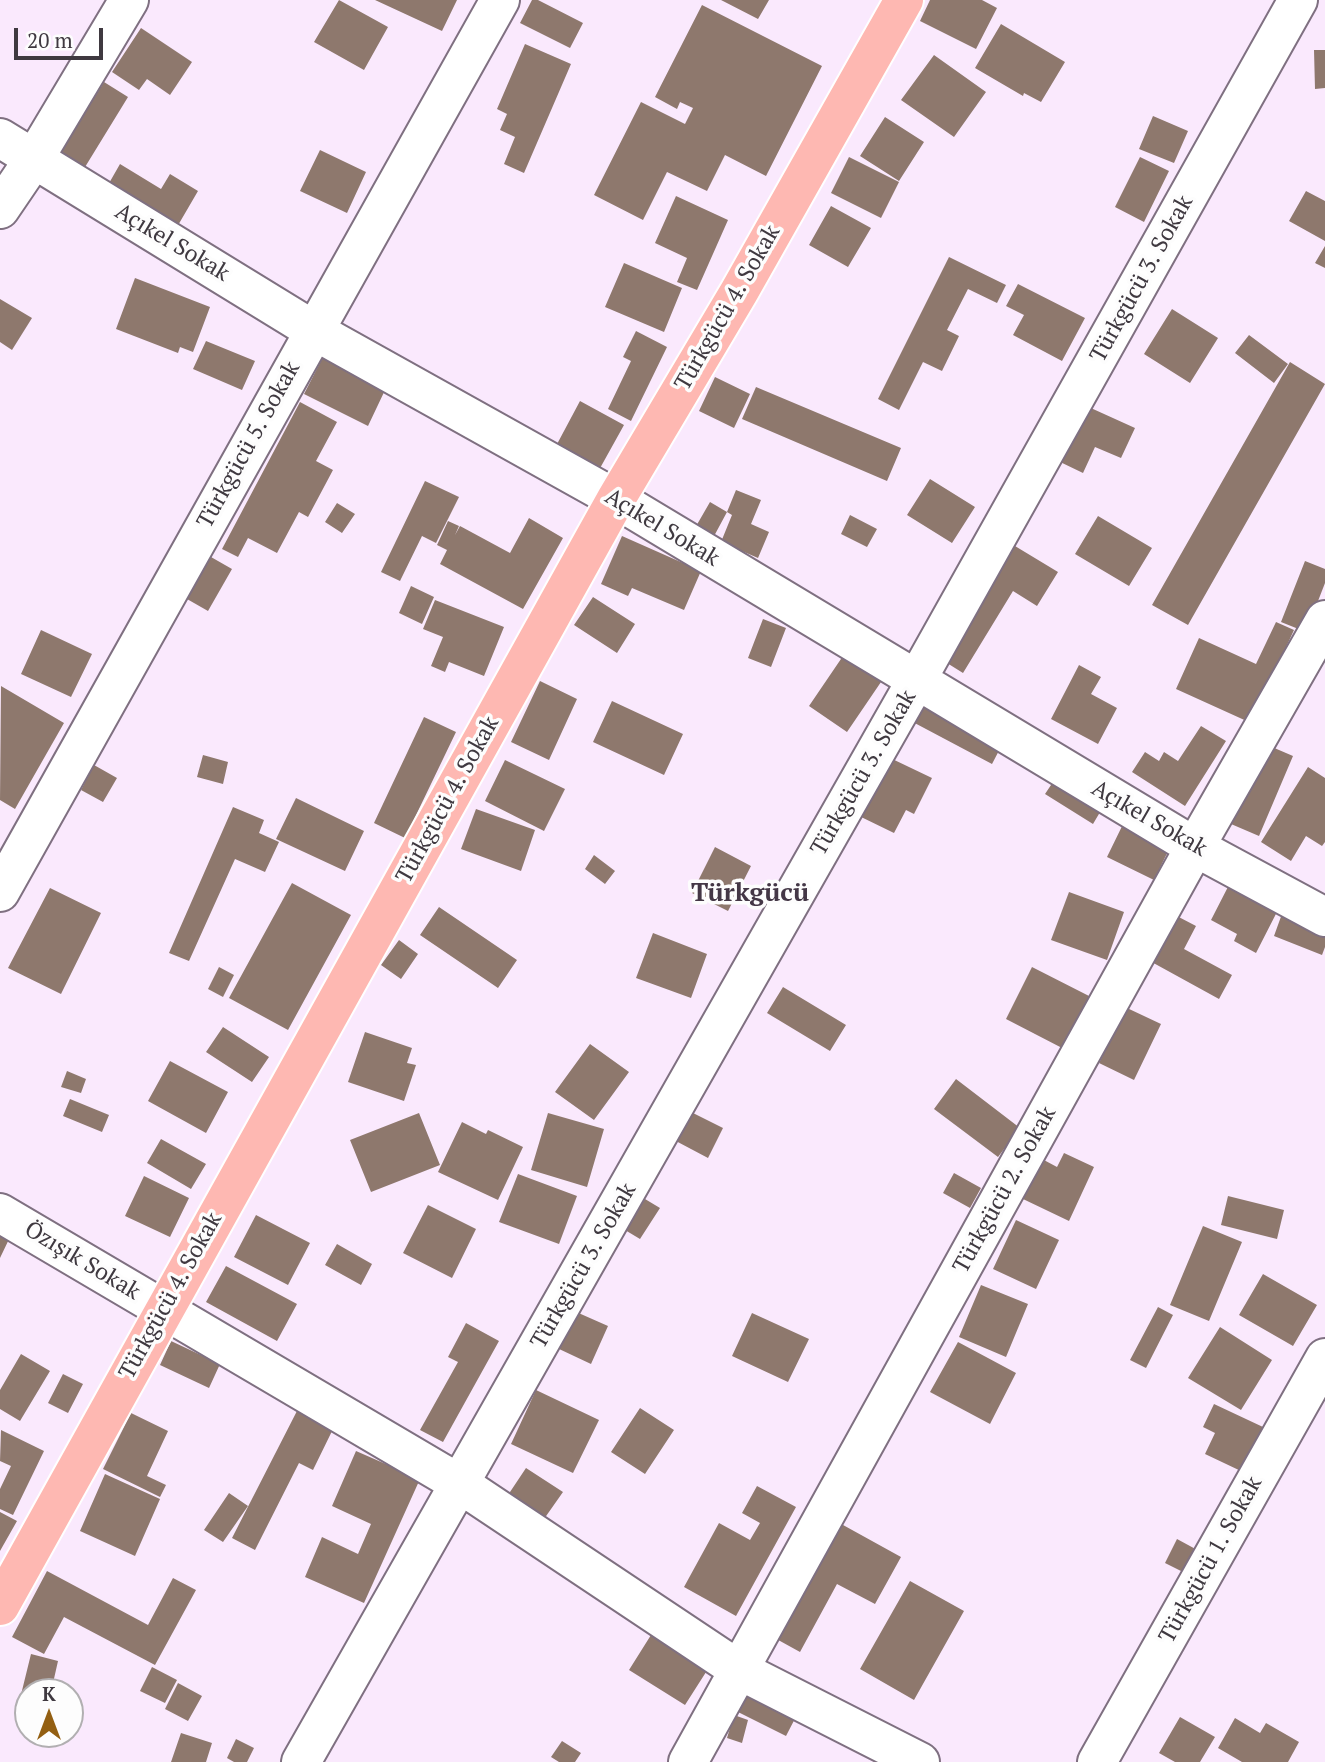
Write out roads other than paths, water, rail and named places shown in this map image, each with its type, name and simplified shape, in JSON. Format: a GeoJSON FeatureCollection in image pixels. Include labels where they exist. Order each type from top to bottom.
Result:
{"type":"FeatureCollection","features":[{"type":"Feature","properties":{"kind":"main road","name":"Türkgücü 4. Sokak"},"geometry":{"type":"LineString","coordinates":[[0,1606],[616,499],[746,280],[904,0]]}},
{"type":"Feature","properties":{"kind":"street"},"geometry":{"type":"LineString","coordinates":[[0,209],[34,159],[129,0]]}},
{"type":"Feature","properties":{"kind":"street","name":"Türkgücü 5. Sokak"},"geometry":{"type":"LineString","coordinates":[[0,892],[500,0]]}},
{"type":"Feature","properties":{"kind":"street","name":"Türkgücü 3. Sokak"},"geometry":{"type":"LineString","coordinates":[[301,1762],[916,681],[1298,0]]}},
{"type":"Feature","properties":{"kind":"street","name":"Açıkel Sokak"},"geometry":{"type":"LineString","coordinates":[[0,138],[313,330],[616,499],[1195,847],[1325,916]]}},
{"type":"Feature","properties":{"kind":"street","name":"Türkgücü 2. Sokak"},"geometry":{"type":"LineString","coordinates":[[688,1762],[1195,847],[1325,620]]}},
{"type":"Feature","properties":{"kind":"street","name":"Özışık Sokak"},"geometry":{"type":"LineString","coordinates":[[0,1213],[460,1484],[739,1670],[920,1762]]}},
{"type":"Feature","properties":{"kind":"street","name":"Türkgücü 1. Sokak"},"geometry":{"type":"LineString","coordinates":[[1097,1762],[1325,1358]]}},
{"type":"Feature","properties":{"kind":"district","name":"Türkgücü"},"geometry":{"type":"Point","coordinates":[750,894]}}]}
